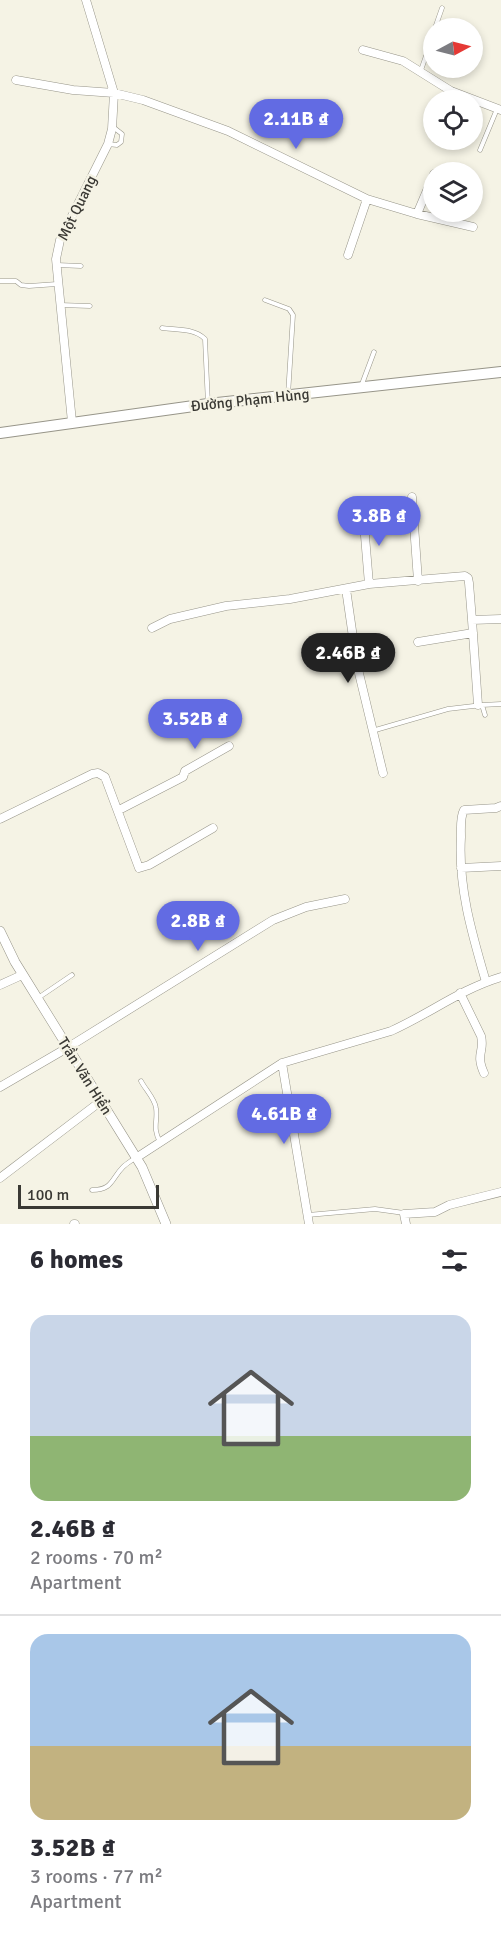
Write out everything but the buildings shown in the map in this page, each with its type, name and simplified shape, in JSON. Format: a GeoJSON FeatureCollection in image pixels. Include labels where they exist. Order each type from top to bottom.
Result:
{"type":"FeatureCollection","features":[{"type":"Feature","properties":{"kind":"main road","name":"Đường Phạm Hùng"},"geometry":{"type":"LineString","coordinates":[[0,433],[208,405],[501,372]]}},
{"type":"Feature","properties":{"kind":"street","name":"Một Quang"},"geometry":{"type":"LineString","coordinates":[[72,422],[56,265],[60,240],[108,144],[112,127],[114,93],[86,0]]}},
{"type":"Feature","properties":{"kind":"street"},"geometry":{"type":"LineString","coordinates":[[363,50],[404,61],[451,91],[499,109]]}},
{"type":"Feature","properties":{"kind":"street"},"geometry":{"type":"LineString","coordinates":[[16,80],[73,90],[114,93],[143,100],[228,131],[367,199],[473,227]]}},
{"type":"Feature","properties":{"kind":"street"},"geometry":{"type":"LineString","coordinates":[[348,255],[367,199]]}},
{"type":"Feature","properties":{"kind":"street"},"geometry":{"type":"LineString","coordinates":[[417,214],[423,200]]}},
{"type":"Feature","properties":{"kind":"street"},"geometry":{"type":"LineString","coordinates":[[412,497],[418,580]]}},
{"type":"Feature","properties":{"kind":"street"},"geometry":{"type":"LineString","coordinates":[[363,512],[369,584]]}},
{"type":"Feature","properties":{"kind":"street"},"geometry":{"type":"LineString","coordinates":[[152,628],[170,619],[212,608],[290,599],[369,584],[468,578],[480,705]]}},
{"type":"Feature","properties":{"kind":"street"},"geometry":{"type":"LineString","coordinates":[[346,589],[357,665],[383,773]]}},
{"type":"Feature","properties":{"kind":"street"},"geometry":{"type":"LineString","coordinates":[[472,620],[501,619]]}},
{"type":"Feature","properties":{"kind":"street"},"geometry":{"type":"LineString","coordinates":[[418,642],[473,633]]}},
{"type":"Feature","properties":{"kind":"street"},"geometry":{"type":"LineString","coordinates":[[119,810],[181,778],[185,771],[229,746]]}},
{"type":"Feature","properties":{"kind":"street"},"geometry":{"type":"LineString","coordinates":[[0,819],[98,773],[105,777],[138,866],[142,868],[213,828]]}},
{"type":"Feature","properties":{"kind":"street"},"geometry":{"type":"LineString","coordinates":[[486,982],[463,896],[460,844],[464,810],[501,806]]}},
{"type":"Feature","properties":{"kind":"street"},"geometry":{"type":"LineString","coordinates":[[461,868],[501,866]]}},
{"type":"Feature","properties":{"kind":"street"},"geometry":{"type":"LineString","coordinates":[[0,1087],[273,920],[306,907],[345,899]]}},
{"type":"Feature","properties":{"kind":"street","name":"Trần Văn Hiển"},"geometry":{"type":"LineString","coordinates":[[0,931],[22,975],[142,1167],[166,1224]]}},
{"type":"Feature","properties":{"kind":"street"},"geometry":{"type":"LineString","coordinates":[[0,985],[22,975]]}},
{"type":"Feature","properties":{"kind":"street"},"geometry":{"type":"LineString","coordinates":[[136,1158],[282,1063],[391,1031],[460,993],[501,977]]}},
{"type":"Feature","properties":{"kind":"street"},"geometry":{"type":"LineString","coordinates":[[460,993],[482,1036],[483,1043],[478,1054],[484,1073]]}},
{"type":"Feature","properties":{"kind":"street"},"geometry":{"type":"LineString","coordinates":[[282,1063],[309,1220]]}},
{"type":"Feature","properties":{"kind":"street"},"geometry":{"type":"LineString","coordinates":[[0,1178],[101,1101]]}},
{"type":"Feature","properties":{"kind":"street"},"geometry":{"type":"LineString","coordinates":[[406,1224],[404,1214],[435,1212],[449,1205],[501,1192]]}},
{"type":"Feature","properties":{"kind":"lane"},"geometry":{"type":"LineString","coordinates":[[438,18],[442,8]]}},
{"type":"Feature","properties":{"kind":"lane"},"geometry":{"type":"LineString","coordinates":[[420,73],[423,64]]}},
{"type":"Feature","properties":{"kind":"lane"},"geometry":{"type":"LineString","coordinates":[[483,144],[499,109]]}},
{"type":"Feature","properties":{"kind":"lane"},"geometry":{"type":"LineString","coordinates":[[108,144],[117,145],[121,142],[122,134],[112,127]]}},
{"type":"Feature","properties":{"kind":"lane"},"geometry":{"type":"LineString","coordinates":[[56,265],[81,266]]}},
{"type":"Feature","properties":{"kind":"lane"},"geometry":{"type":"LineString","coordinates":[[0,281],[16,281],[21,285],[29,286],[57,284]]}},
{"type":"Feature","properties":{"kind":"lane"},"geometry":{"type":"LineString","coordinates":[[265,300],[289,309],[293,315],[288,396]]}},
{"type":"Feature","properties":{"kind":"lane"},"geometry":{"type":"LineString","coordinates":[[60,305],[90,306]]}},
{"type":"Feature","properties":{"kind":"lane"},"geometry":{"type":"LineString","coordinates":[[162,328],[199,333],[205,339],[208,405]]}},
{"type":"Feature","properties":{"kind":"lane"},"geometry":{"type":"LineString","coordinates":[[361,388],[374,352]]}},
{"type":"Feature","properties":{"kind":"lane"},"geometry":{"type":"LineString","coordinates":[[372,731],[448,709],[501,704]]}},
{"type":"Feature","properties":{"kind":"lane"},"geometry":{"type":"LineString","coordinates":[[480,705],[485,715]]}},
{"type":"Feature","properties":{"kind":"lane"},"geometry":{"type":"LineString","coordinates":[[37,998],[72,975]]}},
{"type":"Feature","properties":{"kind":"lane"},"geometry":{"type":"LineString","coordinates":[[141,1081],[156,1108],[155,1133],[160,1142]]}},
{"type":"Feature","properties":{"kind":"lane"},"geometry":{"type":"LineString","coordinates":[[92,1190],[101,1190],[111,1184],[122,1168],[136,1158]]}},
{"type":"Feature","properties":{"kind":"lane"},"geometry":{"type":"LineString","coordinates":[[309,1220],[375,1209],[404,1214]]}}]}
